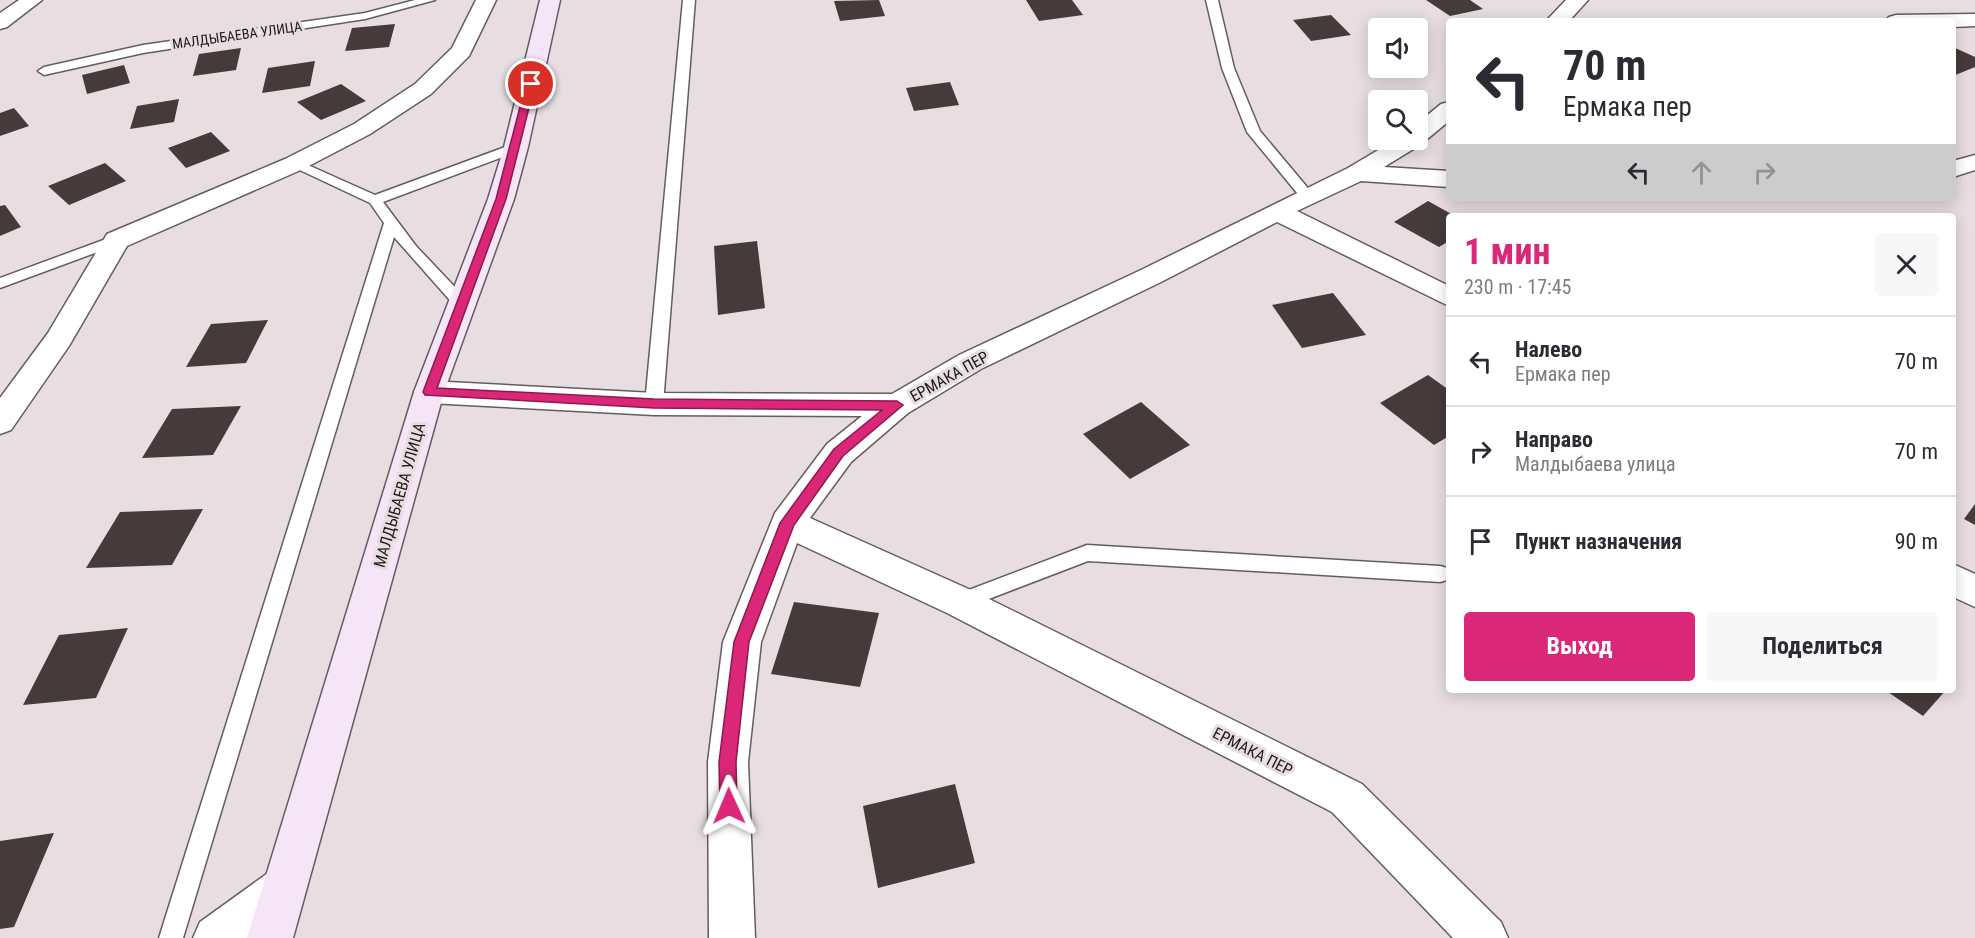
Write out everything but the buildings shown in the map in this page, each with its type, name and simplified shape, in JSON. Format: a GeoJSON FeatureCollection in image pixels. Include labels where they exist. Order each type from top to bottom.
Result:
{"type":"FeatureCollection","features":[{"type":"Feature","properties":{"kind":"main road","name":"МАЛДЫБАЕВА УЛИЦА"},"geometry":{"type":"LineString","coordinates":[[270,938],[429,392],[501,199],[516,147],[550,0]]}},
{"type":"Feature","properties":{"kind":"street"},"geometry":{"type":"LineString","coordinates":[[0,23],[32,0]]}},
{"type":"Feature","properties":{"kind":"street"},"geometry":{"type":"LineString","coordinates":[[0,422],[59,339],[117,240],[294,164],[362,129],[423,89],[461,51],[486,0]]}},
{"type":"Feature","properties":{"kind":"street"},"geometry":{"type":"LineString","coordinates":[[1560,18],[1578,0]]}},
{"type":"Feature","properties":{"kind":"street"},"geometry":{"type":"LineString","coordinates":[[1956,20],[1975,20]]}},
{"type":"Feature","properties":{"kind":"street"},"geometry":{"type":"LineString","coordinates":[[1428,127],[1446,112]]}},
{"type":"Feature","properties":{"kind":"street"},"geometry":{"type":"LineString","coordinates":[[1428,131],[1446,125]]}},
{"type":"Feature","properties":{"kind":"street","name":"ЕРМАКА ПЕР"},"geometry":{"type":"LineString","coordinates":[[429,392],[654,404],[897,405],[970,362],[1151,276],[1357,173],[1395,150]]}},
{"type":"Feature","properties":{"kind":"street"},"geometry":{"type":"LineString","coordinates":[[1956,168],[1975,162]]}},
{"type":"Feature","properties":{"kind":"street","name":"ЕРМАКА ПЕР"},"geometry":{"type":"LineString","coordinates":[[1357,173],[1446,179]]}},
{"type":"Feature","properties":{"kind":"street"},"geometry":{"type":"LineString","coordinates":[[1278,212],[1446,296]]}},
{"type":"Feature","properties":{"kind":"street"},"geometry":{"type":"LineString","coordinates":[[732,938],[728,762],[742,642],[787,523],[838,453],[897,405]]}},
{"type":"Feature","properties":{"kind":"street","name":"ЕРМАКА ПЕР"},"geometry":{"type":"LineString","coordinates":[[787,523],[960,602],[1347,798],[1485,938]]}},
{"type":"Feature","properties":{"kind":"street"},"geometry":{"type":"LineString","coordinates":[[1956,581],[1975,592]]}},
{"type":"Feature","properties":{"kind":"street"},"geometry":{"type":"LineString","coordinates":[[216,938],[284,889]]}},
{"type":"Feature","properties":{"kind":"lane","name":"МАЛДЫБАЕВА УЛИЦА"},"geometry":{"type":"LineString","coordinates":[[44,71],[143,49],[365,16],[429,0]]}},
{"type":"Feature","properties":{"kind":"lane"},"geometry":{"type":"LineString","coordinates":[[654,404],[688,0]]}},
{"type":"Feature","properties":{"kind":"lane"},"geometry":{"type":"LineString","coordinates":[[1212,0],[1228,68],[1254,132],[1307,196]]}},
{"type":"Feature","properties":{"kind":"lane"},"geometry":{"type":"LineString","coordinates":[[375,200],[516,147]]}},
{"type":"Feature","properties":{"kind":"lane"},"geometry":{"type":"LineString","coordinates":[[294,164],[375,200],[391,224],[461,302]]}},
{"type":"Feature","properties":{"kind":"lane"},"geometry":{"type":"LineString","coordinates":[[171,938],[391,224]]}},
{"type":"Feature","properties":{"kind":"lane"},"geometry":{"type":"LineString","coordinates":[[0,284],[117,240]]}},
{"type":"Feature","properties":{"kind":"lane"},"geometry":{"type":"LineString","coordinates":[[960,602],[1087,553],[1440,574]]}},
{"type":"Feature","properties":{"kind":"route"},"geometry":{"type":"LineString","coordinates":[[531,84],[501,199],[429,392],[654,404],[897,405],[838,453],[787,523],[742,642],[728,762],[729,806]]}}]}
